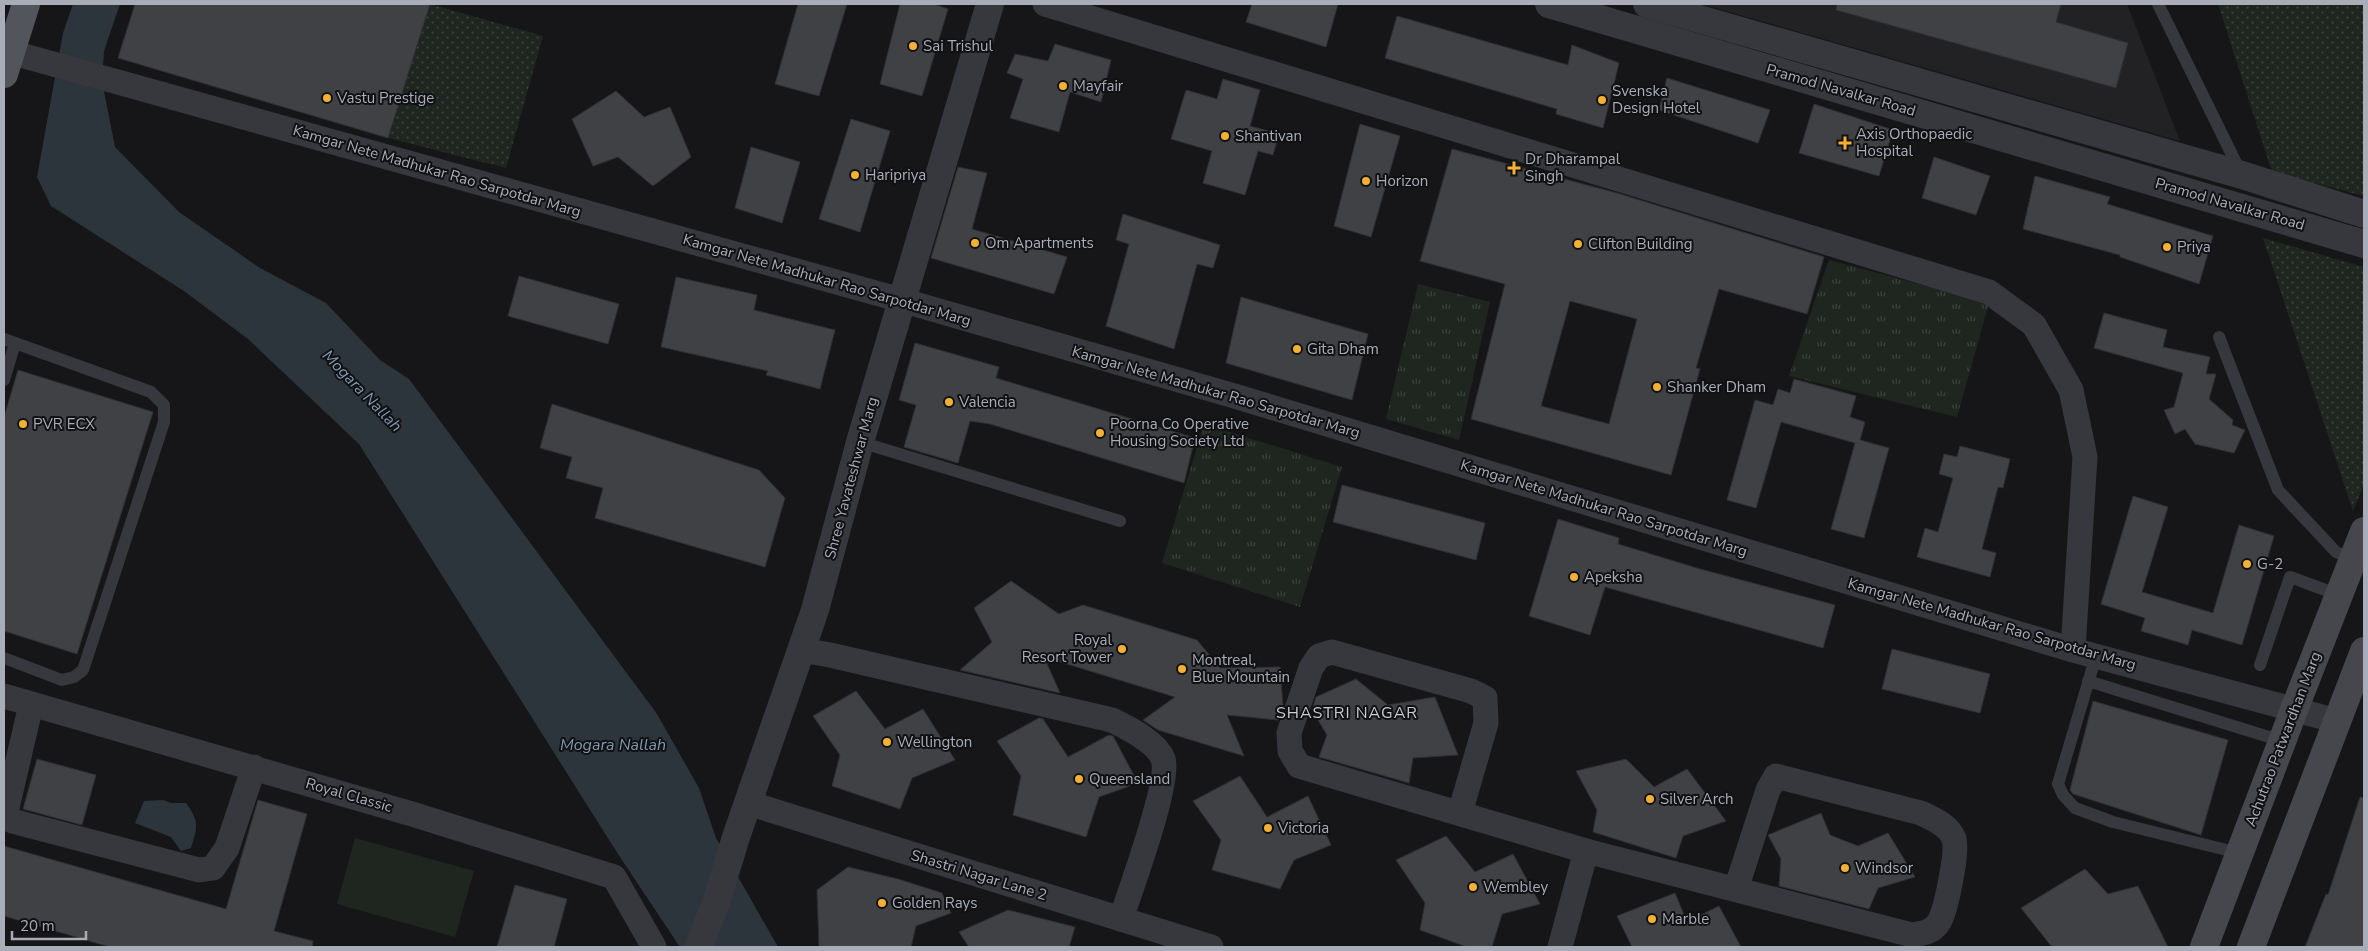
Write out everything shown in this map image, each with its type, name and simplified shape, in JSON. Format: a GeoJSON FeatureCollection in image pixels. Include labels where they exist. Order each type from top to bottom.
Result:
{"type":"FeatureCollection","features":[{"type":"Feature","properties":{"kind":"main road"},"geometry":{"type":"LineString","coordinates":[[7,63],[26,4]]}},
{"type":"Feature","properties":{"kind":"main road","name":"Achutrao Patwardhan Marg"},"geometry":{"type":"LineString","coordinates":[[2204,947],[2364,531]]}},
{"type":"Feature","properties":{"kind":"main road"},"geometry":{"type":"LineString","coordinates":[[2251,947],[2364,651]]}},
{"type":"Feature","properties":{"kind":"street","name":"Shree Yavateshwar Marg"},"geometry":{"type":"LineString","coordinates":[[698,947],[716,902],[736,837],[815,610],[860,442],[901,300],[990,4]]}},
{"type":"Feature","properties":{"kind":"street"},"geometry":{"type":"LineString","coordinates":[[1045,4],[1988,292],[2034,325],[2071,390],[2085,457],[2084,653]]}},
{"type":"Feature","properties":{"kind":"street","name":"Pramod Navalkar Road"},"geometry":{"type":"LineString","coordinates":[[1549,4],[2364,244]]}},
{"type":"Feature","properties":{"kind":"street","name":"Pramod Navalkar Road"},"geometry":{"type":"LineString","coordinates":[[1647,4],[2242,175],[2364,214]]}},
{"type":"Feature","properties":{"kind":"street","name":"Kamgar Nete Madhukar Rao Sarpotdar Marg"},"geometry":{"type":"LineString","coordinates":[[7,63],[42,61],[901,300],[1231,395],[2084,653],[2337,721]]}},
{"type":"Feature","properties":{"kind":"street"},"geometry":{"type":"LineString","coordinates":[[801,650],[1112,720],[1144,737],[1163,759],[1163,787],[1121,919]]}},
{"type":"Feature","properties":{"kind":"street"},"geometry":{"type":"LineString","coordinates":[[1460,814],[1486,723],[1485,698],[1471,691],[1332,652],[1319,656],[1311,668],[1289,733],[1290,751],[1299,766],[1460,814],[1586,851],[1912,935],[1929,933],[1938,923],[1944,911],[1955,851],[1954,839],[1949,830],[1938,821],[1921,813],[1776,776],[1768,790],[1736,889]]}},
{"type":"Feature","properties":{"kind":"street","name":"Royal Classic"},"geometry":{"type":"LineString","coordinates":[[4,696],[254,768],[614,877],[654,947]]}},
{"type":"Feature","properties":{"kind":"street"},"geometry":{"type":"LineString","coordinates":[[31,705],[6,812],[12,821],[199,870],[213,868],[227,848],[254,768]]}},
{"type":"Feature","properties":{"kind":"street","name":"Shastri Nagar Lane 2"},"geometry":{"type":"LineString","coordinates":[[748,803],[1211,947]]}},
{"type":"Feature","properties":{"kind":"street"},"geometry":{"type":"LineString","coordinates":[[1560,947],[1586,851]]}},
{"type":"Feature","properties":{"kind":"lane"},"geometry":{"type":"LineString","coordinates":[[2158,4],[2242,175]]}},
{"type":"Feature","properties":{"kind":"lane"},"geometry":{"type":"LineString","coordinates":[[2219,337],[2278,490],[2336,552],[2353,559]]}},
{"type":"Feature","properties":{"kind":"lane"},"geometry":{"type":"LineString","coordinates":[[4,380],[10,341],[151,392],[164,405],[164,422],[83,670],[74,677],[62,680],[4,658]]}},
{"type":"Feature","properties":{"kind":"lane"},"geometry":{"type":"LineString","coordinates":[[860,442],[1120,522]]}},
{"type":"Feature","properties":{"kind":"lane"},"geometry":{"type":"LineString","coordinates":[[2260,665],[2290,577],[2339,595]]}},
{"type":"Feature","properties":{"kind":"lane"},"geometry":{"type":"LineString","coordinates":[[2084,653],[2088,682],[2058,784],[2063,795],[2075,808],[2113,822],[2239,854]]}},
{"type":"Feature","properties":{"kind":"lane"},"geometry":{"type":"LineString","coordinates":[[2088,682],[2282,741]]}},
{"type":"Feature","properties":{"kind":"shaded area"},"geometry":{"type":"Polygon","coordinates":[[[1701,4],[2127,4],[2180,141],[1701,4]]]}},
{"type":"Feature","properties":{"kind":"green space"},"geometry":{"type":"Polygon","coordinates":[[[430,4],[543,36],[506,168],[388,138],[430,4]]]}},
{"type":"Feature","properties":{"kind":"green space"},"geometry":{"type":"Polygon","coordinates":[[[2218,4],[2364,4],[2364,196],[2272,172],[2218,4]]]}},
{"type":"Feature","properties":{"kind":"green space"},"geometry":{"type":"Polygon","coordinates":[[[2263,238],[2364,267],[2364,484],[2353,511],[2263,238]]]}},
{"type":"Feature","properties":{"kind":"green space"},"geometry":{"type":"Polygon","coordinates":[[[1829,260],[1989,303],[1957,417],[1789,376],[1829,260]]]}},
{"type":"Feature","properties":{"kind":"green space"},"geometry":{"type":"Polygon","coordinates":[[[1418,284],[1490,302],[1459,440],[1386,419],[1418,284]]]}},
{"type":"Feature","properties":{"kind":"green space"},"geometry":{"type":"Polygon","coordinates":[[[1204,424],[1342,467],[1300,607],[1162,563],[1204,424]]]}},
{"type":"Feature","properties":{"kind":"green space"},"geometry":{"type":"Polygon","coordinates":[[[355,838],[474,871],[455,937],[337,904],[355,838]]]}},
{"type":"Feature","properties":{"kind":"water","name":"Mogara Nallah"},"geometry":{"type":"Polygon","coordinates":[[[73,4],[120,4],[104,51],[102,81],[115,147],[179,212],[260,268],[326,303],[380,360],[409,379],[657,714],[699,788],[716,838],[778,947],[680,947],[618,854],[359,444],[248,339],[184,291],[51,206],[37,177],[63,33],[73,4]]]}},
{"type":"Feature","properties":{"kind":"water"},"geometry":{"type":"Polygon","coordinates":[[[163,800],[171,803],[186,803],[190,809],[196,824],[191,848],[181,851],[171,837],[135,823],[144,801],[163,800]]]}},
{"type":"Feature","properties":{"kind":"building","name":"Vastu Prestige"},"geometry":{"type":"Polygon","coordinates":[[[135,4],[430,4],[388,138],[118,58],[135,4]]]}},
{"type":"Feature","properties":{"kind":"building"},"geometry":{"type":"Polygon","coordinates":[[[798,4],[847,4],[819,96],[775,84],[798,4]]]}},
{"type":"Feature","properties":{"kind":"building","name":"Sai Trishul"},"geometry":{"type":"Polygon","coordinates":[[[900,4],[934,4],[948,9],[922,96],[880,84],[900,4]]]}},
{"type":"Feature","properties":{"kind":"building"},"geometry":{"type":"Polygon","coordinates":[[[1252,4],[1338,4],[1326,47],[1246,22],[1252,4]]]}},
{"type":"Feature","properties":{"kind":"building"},"geometry":{"type":"Polygon","coordinates":[[[1837,4],[2061,4],[2056,22],[2128,43],[2116,88],[1836,10],[1837,4]]]}},
{"type":"Feature","properties":{"kind":"building"},"geometry":{"type":"Polygon","coordinates":[[[1397,16],[1568,65],[1572,45],[1619,63],[1603,128],[1556,114],[1557,109],[1385,58],[1397,16]]]}},
{"type":"Feature","properties":{"kind":"building","name":"Mayfair"},"geometry":{"type":"Polygon","coordinates":[[[1055,44],[1111,60],[1101,102],[1070,92],[1059,132],[1010,118],[1023,79],[1007,73],[1015,54],[1048,61],[1055,44]]]}},
{"type":"Feature","properties":{"kind":"building"},"geometry":{"type":"Polygon","coordinates":[[[1667,78],[1770,110],[1758,143],[1659,110],[1667,78]]]}},
{"type":"Feature","properties":{"kind":"building","name":"Shantivan"},"geometry":{"type":"Polygon","coordinates":[[[1223,79],[1260,90],[1250,126],[1279,134],[1273,155],[1258,151],[1245,195],[1203,183],[1212,151],[1171,139],[1186,90],[1217,99],[1223,79]]]}},
{"type":"Feature","properties":{"kind":"building"},"geometry":{"type":"Polygon","coordinates":[[[616,91],[644,117],[670,107],[691,157],[653,186],[618,157],[593,166],[572,119],[616,91]]]}},
{"type":"Feature","properties":{"kind":"building"},"geometry":{"type":"Polygon","coordinates":[[[1814,104],[1893,130],[1879,176],[1799,153],[1814,104]]]}},
{"type":"Feature","properties":{"kind":"building","name":"Haripriya"},"geometry":{"type":"Polygon","coordinates":[[[851,119],[890,131],[860,232],[819,219],[851,119]]]}},
{"type":"Feature","properties":{"kind":"building","name":"Horizon"},"geometry":{"type":"Polygon","coordinates":[[[1360,124],[1400,136],[1371,237],[1334,226],[1360,124]]]}},
{"type":"Feature","properties":{"kind":"building"},"geometry":{"type":"Polygon","coordinates":[[[751,147],[800,162],[782,223],[735,208],[751,147]]]}},
{"type":"Feature","properties":{"kind":"building"},"geometry":{"type":"Polygon","coordinates":[[[1452,149],[1617,193],[1824,257],[1807,314],[1719,289],[1696,368],[1700,369],[1671,475],[1471,419],[1505,284],[1420,261],[1452,149]],[[1570,301],[1541,406],[1609,424],[1637,319],[1570,301]]]}},
{"type":"Feature","properties":{"kind":"building"},"geometry":{"type":"Polygon","coordinates":[[[1934,157],[1990,176],[1976,215],[1922,198],[1934,157]]]}},
{"type":"Feature","properties":{"kind":"building","name":"Om Apartments"},"geometry":{"type":"Polygon","coordinates":[[[958,167],[987,173],[972,229],[1067,257],[1054,294],[931,258],[958,167]]]}},
{"type":"Feature","properties":{"kind":"building"},"geometry":{"type":"Polygon","coordinates":[[[2035,176],[2110,197],[2107,204],[2213,236],[2199,284],[2120,257],[2120,255],[2023,229],[2035,176]]]}},
{"type":"Feature","properties":{"kind":"building"},"geometry":{"type":"Polygon","coordinates":[[[1123,214],[1220,245],[1213,268],[1197,264],[1174,349],[1106,326],[1129,244],[1116,240],[1123,214]]]}},
{"type":"Feature","properties":{"kind":"building"},"geometry":{"type":"Polygon","coordinates":[[[519,276],[619,304],[608,344],[508,316],[519,276]]]}},
{"type":"Feature","properties":{"kind":"building"},"geometry":{"type":"Polygon","coordinates":[[[676,277],[757,295],[754,310],[835,330],[820,389],[766,375],[768,371],[661,347],[676,277]]]}},
{"type":"Feature","properties":{"kind":"building","name":"Gita Dham"},"geometry":{"type":"Polygon","coordinates":[[[1241,297],[1368,334],[1352,400],[1226,363],[1241,297]]]}},
{"type":"Feature","properties":{"kind":"building"},"geometry":{"type":"Polygon","coordinates":[[[2104,313],[2167,330],[2163,347],[2210,357],[2206,374],[2216,374],[2209,399],[2233,420],[2232,425],[2245,430],[2234,453],[2195,444],[2185,429],[2175,434],[2164,410],[2174,407],[2183,373],[2094,348],[2104,313]]]}},
{"type":"Feature","properties":{"kind":"building"},"geometry":{"type":"Polygon","coordinates":[[[915,343],[999,367],[996,378],[1195,438],[1184,483],[990,424],[970,421],[958,463],[904,447],[916,405],[899,400],[915,343]]]}},
{"type":"Feature","properties":{"kind":"building"},"geometry":{"type":"Polygon","coordinates":[[[18,370],[153,412],[77,654],[4,631],[4,417],[18,370]]]}},
{"type":"Feature","properties":{"kind":"building"},"geometry":{"type":"Polygon","coordinates":[[[1794,379],[1856,396],[1850,417],[1865,422],[1860,440],[1889,448],[1864,538],[1831,529],[1855,443],[1781,422],[1756,508],[1727,500],[1755,400],[1773,405],[1778,389],[1790,393],[1794,379]]]}},
{"type":"Feature","properties":{"kind":"building"},"geometry":{"type":"Polygon","coordinates":[[[552,404],[759,470],[785,498],[765,567],[595,518],[603,488],[566,478],[572,457],[540,448],[552,404]]]}},
{"type":"Feature","properties":{"kind":"building"},"geometry":{"type":"Polygon","coordinates":[[[1960,446],[2010,459],[2003,488],[1998,487],[1982,549],[1996,553],[1990,577],[1917,557],[1925,528],[1938,532],[1953,478],[1939,474],[1944,454],[1957,457],[1960,446]]]}},
{"type":"Feature","properties":{"kind":"building"},"geometry":{"type":"Polygon","coordinates":[[[1342,485],[1485,523],[1476,560],[1333,522],[1342,485]]]}},
{"type":"Feature","properties":{"kind":"building","name":"G-2"},"geometry":{"type":"Polygon","coordinates":[[[2133,496],[2168,507],[2142,592],[2213,613],[2239,525],[2274,536],[2242,645],[2192,630],[2188,645],[2141,631],[2145,618],[2101,604],[2133,496]]]}},
{"type":"Feature","properties":{"kind":"building"},"geometry":{"type":"Polygon","coordinates":[[[1558,519],[1619,538],[1618,544],[1700,569],[1835,605],[1823,648],[1605,587],[1590,635],[1529,616],[1558,519]]]}},
{"type":"Feature","properties":{"kind":"building","name":"Montreal, Blue Mountain"},"geometry":{"type":"Polygon","coordinates":[[[1011,581],[1059,614],[1083,605],[1197,640],[1220,668],[1280,667],[1283,706],[1278,720],[1227,715],[1244,756],[1158,730],[1143,720],[1175,697],[1044,657],[1060,693],[960,670],[992,642],[974,608],[1011,581]]]}},
{"type":"Feature","properties":{"kind":"building"},"geometry":{"type":"Polygon","coordinates":[[[1892,649],[1990,674],[1980,713],[1882,689],[1892,649]]]}},
{"type":"Feature","properties":{"kind":"building"},"geometry":{"type":"Polygon","coordinates":[[[1356,679],[1388,705],[1435,697],[1458,755],[1413,758],[1409,783],[1319,757],[1327,735],[1312,710],[1316,697],[1356,679]]]}},
{"type":"Feature","properties":{"kind":"building","name":"Wellington"},"geometry":{"type":"Polygon","coordinates":[[[856,691],[885,729],[923,709],[955,760],[912,778],[900,809],[832,786],[840,755],[813,716],[856,691]]]}},
{"type":"Feature","properties":{"kind":"building"},"geometry":{"type":"Polygon","coordinates":[[[2093,701],[2228,740],[2201,835],[2073,794],[2070,790],[2093,701]]]}},
{"type":"Feature","properties":{"kind":"building","name":"Queensland"},"geometry":{"type":"Polygon","coordinates":[[[1039,718],[1043,719],[1068,757],[1109,735],[1113,736],[1138,783],[1099,797],[1086,837],[1013,815],[1021,776],[997,741],[1039,718]]]}},
{"type":"Feature","properties":{"kind":"building"},"geometry":{"type":"Polygon","coordinates":[[[37,759],[96,775],[82,825],[23,809],[37,759]]]}},
{"type":"Feature","properties":{"kind":"building","name":"Silver Arch"},"geometry":{"type":"Polygon","coordinates":[[[1626,759],[1654,787],[1687,769],[1726,821],[1683,836],[1676,858],[1593,832],[1597,810],[1576,771],[1626,759]]]}},
{"type":"Feature","properties":{"kind":"building","name":"Victoria"},"geometry":{"type":"Polygon","coordinates":[[[1240,776],[1267,817],[1308,796],[1331,845],[1294,860],[1280,889],[1212,870],[1221,840],[1193,801],[1240,776]]]}},
{"type":"Feature","properties":{"kind":"building"},"geometry":{"type":"Polygon","coordinates":[[[2360,797],[2364,798],[2364,947],[2305,947],[2326,894],[2328,895],[2360,797]]]}},
{"type":"Feature","properties":{"kind":"building"},"geometry":{"type":"Polygon","coordinates":[[[258,800],[307,814],[274,931],[313,941],[312,947],[110,947],[4,916],[4,846],[226,909],[258,800]]]}},
{"type":"Feature","properties":{"kind":"building","name":"Windsor"},"geometry":{"type":"Polygon","coordinates":[[[1821,813],[1830,835],[1858,846],[1888,833],[1915,877],[1878,888],[1869,909],[1779,886],[1781,859],[1768,835],[1821,813]]]}},
{"type":"Feature","properties":{"kind":"building","name":"Wembley"},"geometry":{"type":"Polygon","coordinates":[[[1446,836],[1475,872],[1513,854],[1540,904],[1502,914],[1492,947],[1467,947],[1420,930],[1425,903],[1396,860],[1446,836]]]}},
{"type":"Feature","properties":{"kind":"building","name":"Golden Rays"},"geometry":{"type":"Polygon","coordinates":[[[848,867],[898,879],[942,893],[951,913],[916,926],[911,947],[819,947],[817,890],[848,867]]]}},
{"type":"Feature","properties":{"kind":"building"},"geometry":{"type":"Polygon","coordinates":[[[2085,869],[2108,894],[2138,886],[2168,947],[2052,947],[2021,908],[2085,869]]]}},
{"type":"Feature","properties":{"kind":"building"},"geometry":{"type":"Polygon","coordinates":[[[515,885],[567,899],[554,947],[497,947],[515,885]]]}},
{"type":"Feature","properties":{"kind":"building","name":"Marble"},"geometry":{"type":"Polygon","coordinates":[[[1675,893],[1687,922],[1719,906],[1741,947],[1632,947],[1617,916],[1675,893]]]}},
{"type":"Feature","properties":{"kind":"building"},"geometry":{"type":"Polygon","coordinates":[[[1008,910],[1075,927],[1069,947],[969,947],[959,932],[1008,910]]]}},
{"type":"Feature","properties":{"kind":"place","name":"Sai Trishul"},"geometry":{"type":"Point","coordinates":[913,46]}},
{"type":"Feature","properties":{"kind":"place","name":"Mayfair"},"geometry":{"type":"Point","coordinates":[1063,86]}},
{"type":"Feature","properties":{"kind":"place","name":"Vastu Prestige"},"geometry":{"type":"Point","coordinates":[327,98]}},
{"type":"Feature","properties":{"kind":"place","name":"Svenska Design Hotel"},"geometry":{"type":"Point","coordinates":[1602,100]}},
{"type":"Feature","properties":{"kind":"place","name":"Shantivan"},"geometry":{"type":"Point","coordinates":[1225,136]}},
{"type":"Feature","properties":{"kind":"place","name":"Axis Orthopaedic Hospital"},"geometry":{"type":"Point","coordinates":[1845,143]}},
{"type":"Feature","properties":{"kind":"place","name":"Dr Dharampal Singh"},"geometry":{"type":"Point","coordinates":[1514,168]}},
{"type":"Feature","properties":{"kind":"place","name":"Haripriya"},"geometry":{"type":"Point","coordinates":[855,175]}},
{"type":"Feature","properties":{"kind":"place","name":"Horizon"},"geometry":{"type":"Point","coordinates":[1366,181]}},
{"type":"Feature","properties":{"kind":"place","name":"Om Apartments"},"geometry":{"type":"Point","coordinates":[975,243]}},
{"type":"Feature","properties":{"kind":"place","name":"Clifton Building"},"geometry":{"type":"Point","coordinates":[1578,244]}},
{"type":"Feature","properties":{"kind":"place","name":"Priya"},"geometry":{"type":"Point","coordinates":[2167,247]}},
{"type":"Feature","properties":{"kind":"place","name":"Gita Dham"},"geometry":{"type":"Point","coordinates":[1297,349]}},
{"type":"Feature","properties":{"kind":"place","name":"Shanker Dham"},"geometry":{"type":"Point","coordinates":[1657,387]}},
{"type":"Feature","properties":{"kind":"place","name":"Valencia"},"geometry":{"type":"Point","coordinates":[949,402]}},
{"type":"Feature","properties":{"kind":"place","name":"PVR ECX"},"geometry":{"type":"Point","coordinates":[23,424]}},
{"type":"Feature","properties":{"kind":"place","name":"Poorna Co Operative Housing Society Ltd"},"geometry":{"type":"Point","coordinates":[1100,433]}},
{"type":"Feature","properties":{"kind":"place","name":"G-2"},"geometry":{"type":"Point","coordinates":[2247,564]}},
{"type":"Feature","properties":{"kind":"place","name":"Apeksha"},"geometry":{"type":"Point","coordinates":[1574,577]}},
{"type":"Feature","properties":{"kind":"place","name":"Royal Resort Tower"},"geometry":{"type":"Point","coordinates":[1122,649]}},
{"type":"Feature","properties":{"kind":"place","name":"Montreal, Blue Mountain"},"geometry":{"type":"Point","coordinates":[1182,669]}},
{"type":"Feature","properties":{"kind":"place","name":"Wellington"},"geometry":{"type":"Point","coordinates":[887,742]}},
{"type":"Feature","properties":{"kind":"place","name":"Queensland"},"geometry":{"type":"Point","coordinates":[1079,779]}},
{"type":"Feature","properties":{"kind":"place","name":"Silver Arch"},"geometry":{"type":"Point","coordinates":[1650,799]}},
{"type":"Feature","properties":{"kind":"place","name":"Victoria"},"geometry":{"type":"Point","coordinates":[1268,828]}},
{"type":"Feature","properties":{"kind":"place","name":"Windsor"},"geometry":{"type":"Point","coordinates":[1845,868]}},
{"type":"Feature","properties":{"kind":"place","name":"Wembley"},"geometry":{"type":"Point","coordinates":[1473,887]}},
{"type":"Feature","properties":{"kind":"place","name":"Golden Rays"},"geometry":{"type":"Point","coordinates":[882,903]}},
{"type":"Feature","properties":{"kind":"place","name":"Marble"},"geometry":{"type":"Point","coordinates":[1652,919]}},
{"type":"Feature","properties":{"kind":"district","name":"SHASTRI NAGAR"},"geometry":{"type":"Point","coordinates":[1347,713]}}]}
